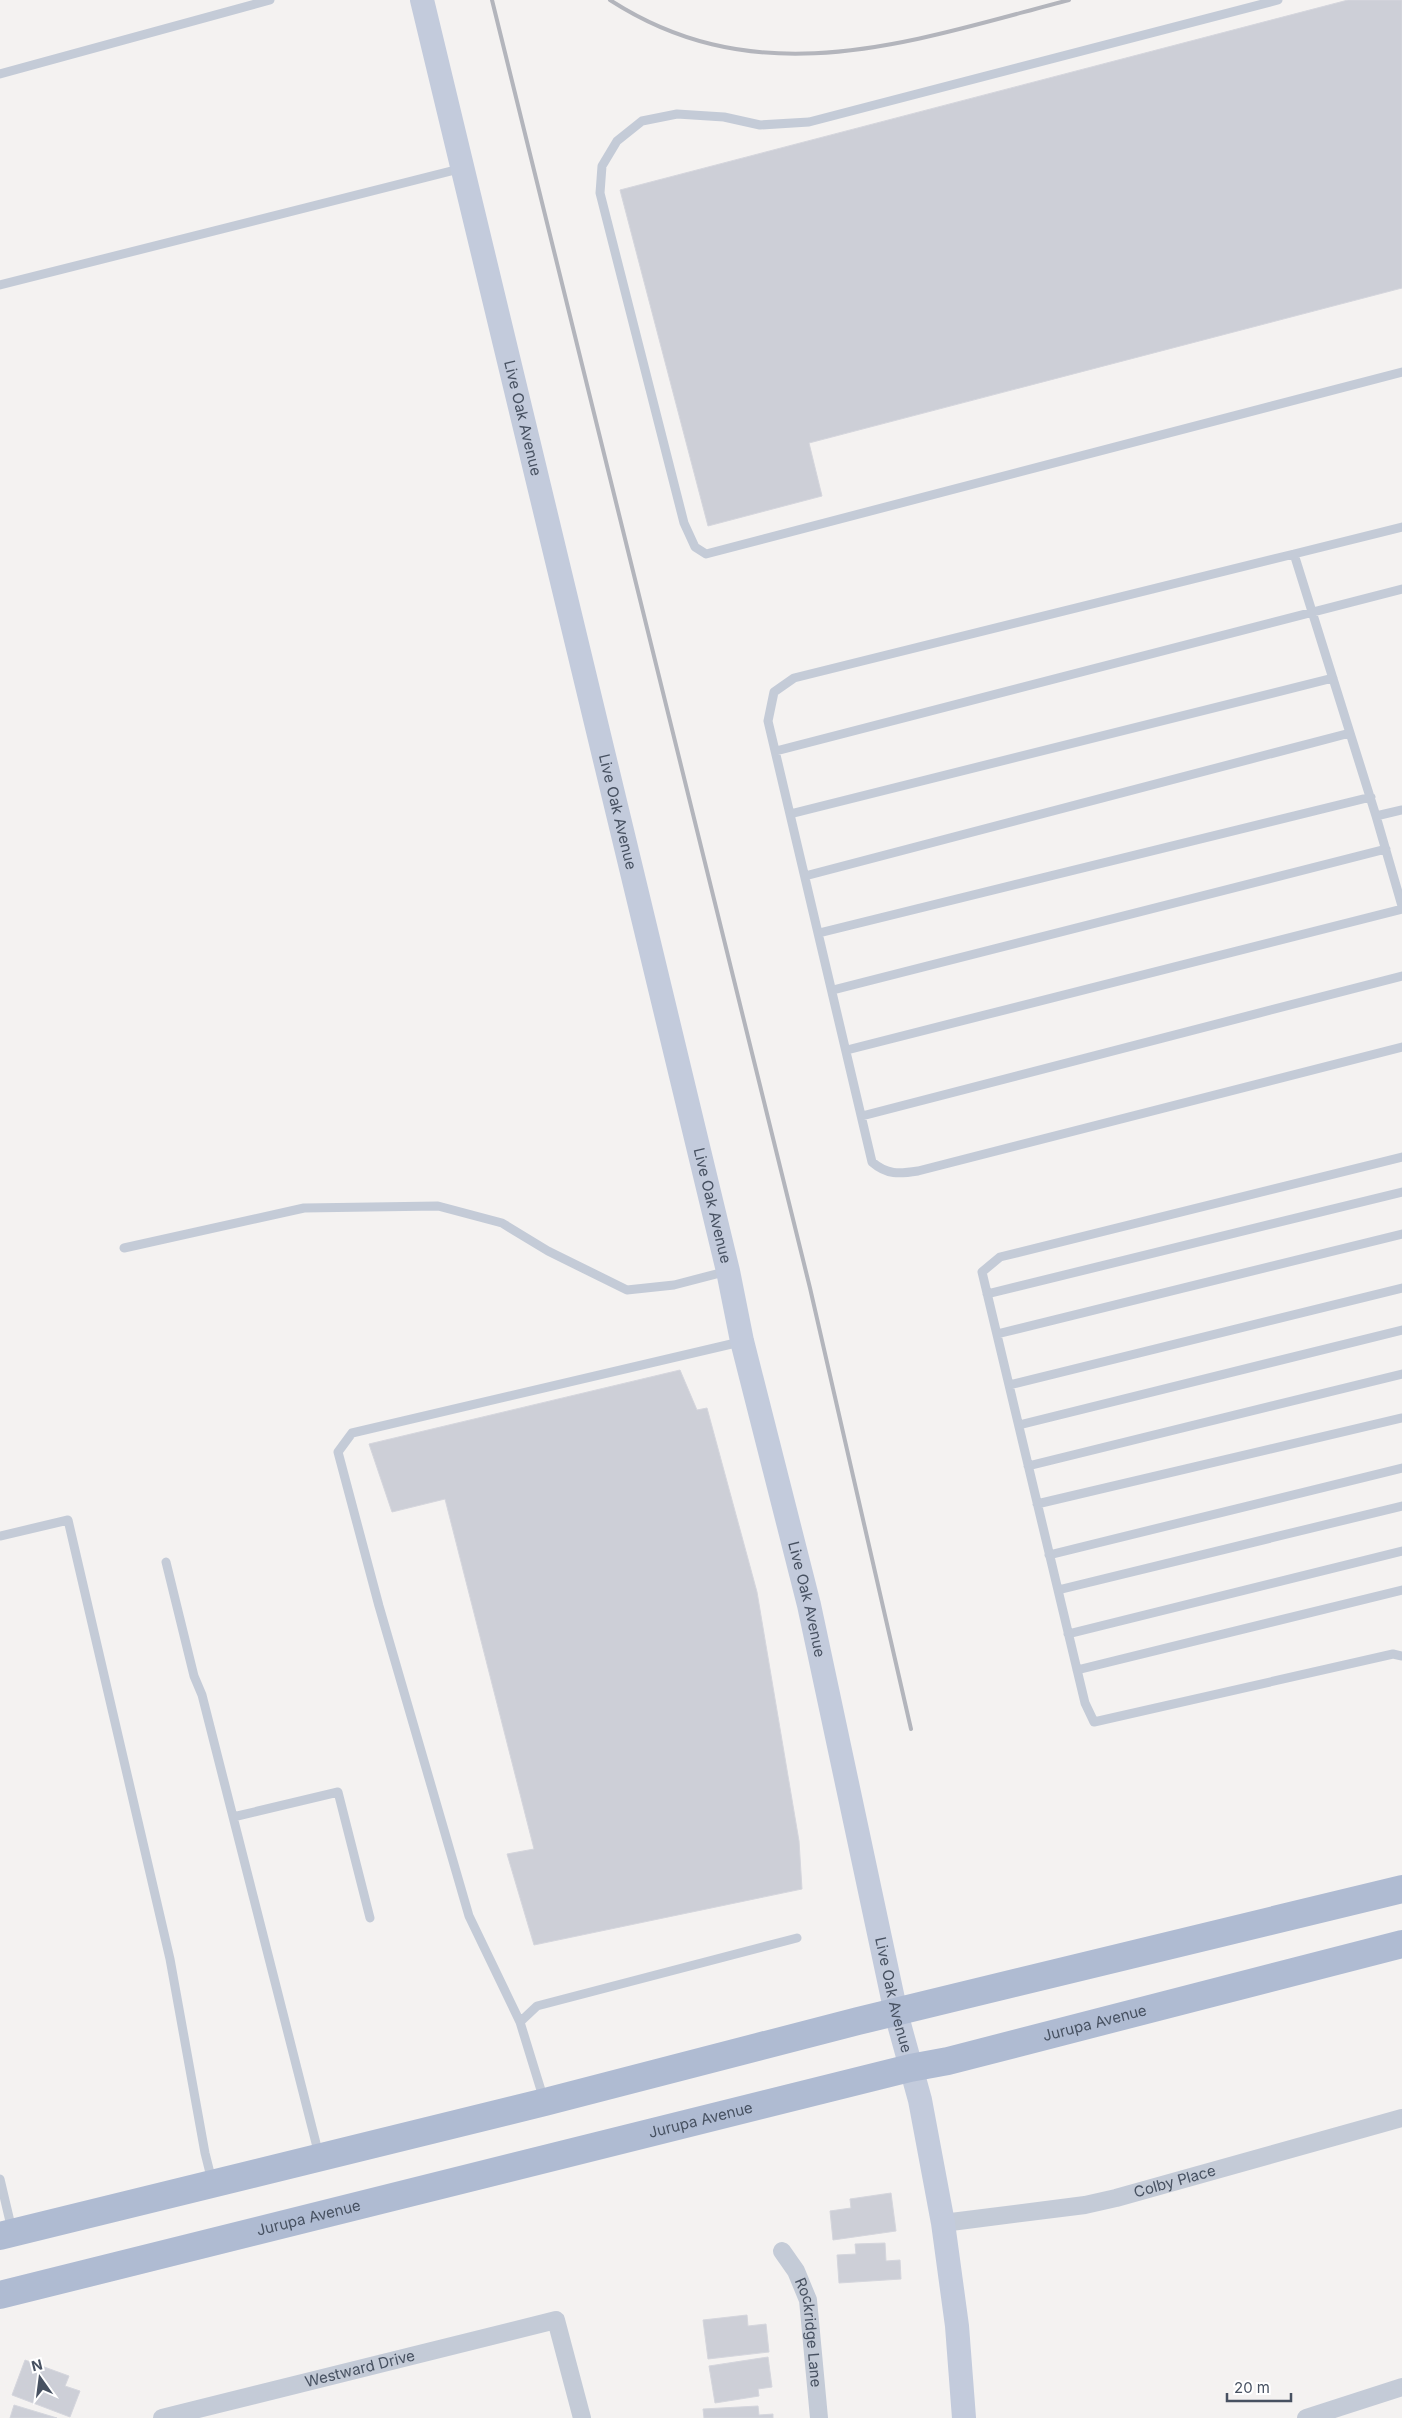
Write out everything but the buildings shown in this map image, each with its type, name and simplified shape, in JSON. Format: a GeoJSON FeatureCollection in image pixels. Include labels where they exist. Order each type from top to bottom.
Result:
{"type":"FeatureCollection","features":[{"type":"Feature","properties":{"kind":"main road"},"geometry":{"type":"LineString","coordinates":[[6,2234],[545,2102],[851,2022],[896,2013],[1402,1889]]}},
{"type":"Feature","properties":{"kind":"main road","name":"Jurupa Avenue"},"geometry":{"type":"LineString","coordinates":[[0,2295],[910,2068],[948,2061],[1402,1944]]}},
{"type":"Feature","properties":{"kind":"street","name":"Live Oak Avenue"},"geometry":{"type":"LineString","coordinates":[[422,0],[728,1271],[742,1341],[809,1604],[896,2013],[920,2100],[943,2223],[957,2326],[964,2418]]}},
{"type":"Feature","properties":{"kind":"street","name":"Colby Place"},"geometry":{"type":"LineString","coordinates":[[943,2223],[1108,2200],[1402,2118]]}},
{"type":"Feature","properties":{"kind":"street","name":"Rockridge Lane"},"geometry":{"type":"LineString","coordinates":[[782,2251],[796,2271],[808,2300],[819,2418]]}},
{"type":"Feature","properties":{"kind":"street","name":"Westward Drive"},"geometry":{"type":"LineString","coordinates":[[162,2418],[556,2320],[582,2418]]}},
{"type":"Feature","properties":{"kind":"street"},"geometry":{"type":"LineString","coordinates":[[1306,2418],[1402,2387]]}},
{"type":"Feature","properties":{"kind":"lane"},"geometry":{"type":"LineString","coordinates":[[0,74],[270,0]]}},
{"type":"Feature","properties":{"kind":"lane"},"geometry":{"type":"LineString","coordinates":[[1278,0],[809,122],[760,125],[724,117],[677,114],[642,121],[617,141],[602,166],[600,193],[684,523],[695,547],[706,554],[1402,372]]}},
{"type":"Feature","properties":{"kind":"lane"},"geometry":{"type":"LineString","coordinates":[[0,284],[463,168]]}},
{"type":"Feature","properties":{"kind":"lane"},"geometry":{"type":"LineString","coordinates":[[1402,527],[794,678],[774,692],[768,721],[872,1162],[882,1170],[897,1174],[1402,1047]]}},
{"type":"Feature","properties":{"kind":"lane"},"geometry":{"type":"LineString","coordinates":[[847,1050],[1402,908],[1376,816],[1294,554]]}},
{"type":"Feature","properties":{"kind":"lane"},"geometry":{"type":"LineString","coordinates":[[776,751],[1402,589]]}},
{"type":"Feature","properties":{"kind":"lane"},"geometry":{"type":"LineString","coordinates":[[790,814],[1333,678]]}},
{"type":"Feature","properties":{"kind":"lane"},"geometry":{"type":"LineString","coordinates":[[805,876],[1350,733]]}},
{"type":"Feature","properties":{"kind":"lane"},"geometry":{"type":"LineString","coordinates":[[819,933],[1370,797]]}},
{"type":"Feature","properties":{"kind":"lane"},"geometry":{"type":"LineString","coordinates":[[1376,816],[1402,810]]}},
{"type":"Feature","properties":{"kind":"lane"},"geometry":{"type":"LineString","coordinates":[[832,990],[1386,849]]}},
{"type":"Feature","properties":{"kind":"lane"},"geometry":{"type":"LineString","coordinates":[[862,1116],[1402,976]]}},
{"type":"Feature","properties":{"kind":"lane"},"geometry":{"type":"LineString","coordinates":[[1399,1654],[1094,1722],[1085,1703],[982,1272],[1000,1257],[1402,1156]]}},
{"type":"Feature","properties":{"kind":"lane"},"geometry":{"type":"LineString","coordinates":[[987,1294],[1402,1192]]}},
{"type":"Feature","properties":{"kind":"lane"},"geometry":{"type":"LineString","coordinates":[[124,1248],[304,1208],[438,1206],[502,1223],[548,1251],[627,1290],[674,1285],[728,1271]]}},
{"type":"Feature","properties":{"kind":"lane"},"geometry":{"type":"LineString","coordinates":[[997,1334],[1402,1234]]}},
{"type":"Feature","properties":{"kind":"lane"},"geometry":{"type":"LineString","coordinates":[[1009,1385],[1402,1288]]}},
{"type":"Feature","properties":{"kind":"lane"},"geometry":{"type":"LineString","coordinates":[[1018,1425],[1402,1330]]}},
{"type":"Feature","properties":{"kind":"lane"},"geometry":{"type":"LineString","coordinates":[[545,2102],[520,2022],[470,1916],[379,1606],[338,1452],[352,1433],[742,1341]]}},
{"type":"Feature","properties":{"kind":"lane"},"geometry":{"type":"LineString","coordinates":[[1028,1466],[1402,1374]]}},
{"type":"Feature","properties":{"kind":"lane"},"geometry":{"type":"LineString","coordinates":[[1037,1504],[1402,1418]]}},
{"type":"Feature","properties":{"kind":"lane"},"geometry":{"type":"LineString","coordinates":[[1050,1555],[1402,1468]]}},
{"type":"Feature","properties":{"kind":"lane"},"geometry":{"type":"LineString","coordinates":[[1058,1590],[1402,1506]]}},
{"type":"Feature","properties":{"kind":"lane"},"geometry":{"type":"LineString","coordinates":[[0,1536],[68,1520],[170,1959],[205,2153],[213,2184]]}},
{"type":"Feature","properties":{"kind":"lane"},"geometry":{"type":"LineString","coordinates":[[1068,1634],[1402,1551]]}},
{"type":"Feature","properties":{"kind":"lane"},"geometry":{"type":"LineString","coordinates":[[166,1562],[194,1676],[202,1695],[320,2157]]}},
{"type":"Feature","properties":{"kind":"lane"},"geometry":{"type":"LineString","coordinates":[[1077,1670],[1402,1590]]}},
{"type":"Feature","properties":{"kind":"lane"},"geometry":{"type":"LineString","coordinates":[[233,1817],[338,1792],[370,1918]]}},
{"type":"Feature","properties":{"kind":"lane"},"geometry":{"type":"LineString","coordinates":[[520,2022],[537,2006],[797,1938]]}},
{"type":"Feature","properties":{"kind":"lane"},"geometry":{"type":"LineString","coordinates":[[0,2179],[6,2234]]}},
{"type":"Feature","properties":{"kind":"railway"},"geometry":{"type":"LineString","coordinates":[[492,0],[810,1288],[911,1729]]}},
{"type":"Feature","properties":{"kind":"railway"},"geometry":{"type":"LineString","coordinates":[[610,0],[666,30],[723,47],[780,53],[837,52],[894,44],[952,31],[1069,0]]}}]}
